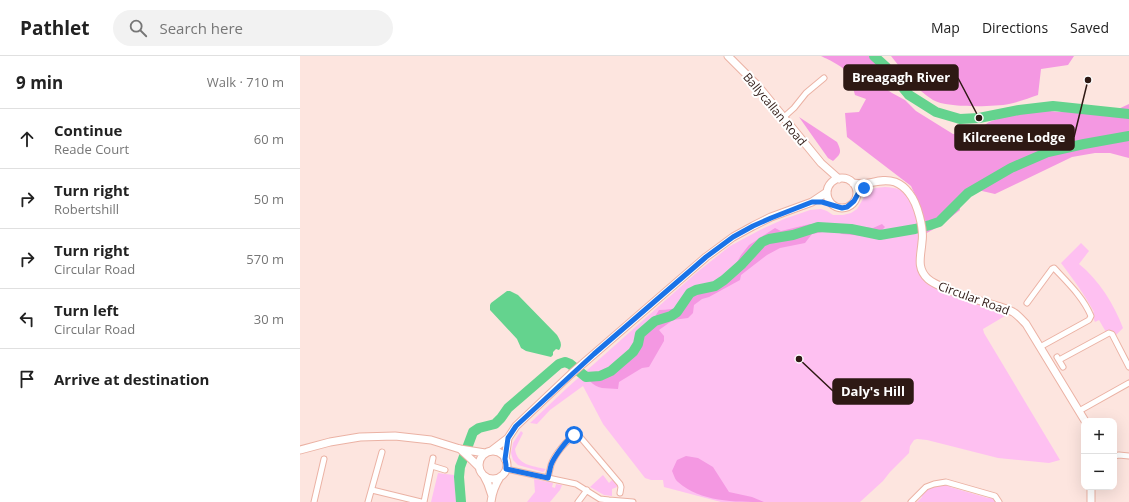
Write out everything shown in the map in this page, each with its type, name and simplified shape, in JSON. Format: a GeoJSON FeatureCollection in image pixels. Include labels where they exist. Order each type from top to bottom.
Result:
{"type":"FeatureCollection","features":[{"type":"Feature","properties":{"kind":"main road","name":"Ballycallan Road"},"geometry":{"type":"LineString","coordinates":[[728,56],[758,86],[821,163],[839,179]]}},
{"type":"Feature","properties":{"kind":"main road","name":"Ballycallan Road"},"geometry":{"type":"LineString","coordinates":[[821,163],[831,183]]}},
{"type":"Feature","properties":{"kind":"main road","name":"Circular Road"},"geometry":{"type":"LineString","coordinates":[[839,179],[862,184],[882,180],[895,182],[909,192],[914,200],[919,217],[922,234],[920,262],[927,278],[940,287],[962,296],[1013,312],[1020,317],[1026,324],[1083,418]]}},
{"type":"Feature","properties":{"kind":"main road"},"geometry":{"type":"LineString","coordinates":[[833,205],[828,197],[828,187],[835,180],[839,179]]}},
{"type":"Feature","properties":{"kind":"main road"},"geometry":{"type":"LineString","coordinates":[[812,202],[822,202],[842,208],[847,207],[854,201],[859,192],[864,188],[882,180]]}},
{"type":"Feature","properties":{"kind":"main road"},"geometry":{"type":"LineString","coordinates":[[853,183],[857,192],[856,197]]}},
{"type":"Feature","properties":{"kind":"main road"},"geometry":{"type":"LineString","coordinates":[[479,467],[479,461],[482,455],[508,438],[516,426],[571,374],[733,237],[771,218],[812,202],[827,192]]}},
{"type":"Feature","properties":{"kind":"main road"},"geometry":{"type":"LineString","coordinates":[[300,450],[330,442],[360,437],[395,436],[431,440],[461,450],[488,452],[495,451],[501,454],[505,459]]}},
{"type":"Feature","properties":{"kind":"main road"},"geometry":{"type":"LineString","coordinates":[[492,499],[495,485],[506,469],[505,459],[508,438]]}},
{"type":"Feature","properties":{"kind":"main road"},"geometry":{"type":"LineString","coordinates":[[461,450],[479,467],[488,484],[492,499]]}},
{"type":"Feature","properties":{"kind":"main road"},"geometry":{"type":"LineString","coordinates":[[484,476],[494,479],[500,477]]}},
{"type":"Feature","properties":{"kind":"main road"},"geometry":{"type":"LineString","coordinates":[[1091,490],[1091,502]]}},
{"type":"Feature","properties":{"kind":"street"},"geometry":{"type":"LineString","coordinates":[[784,117],[794,108],[806,93],[824,78]]}},
{"type":"Feature","properties":{"kind":"street"},"geometry":{"type":"LineString","coordinates":[[1027,303],[1054,268],[1077,293],[1087,307],[1091,316],[1088,320],[1040,347]]}},
{"type":"Feature","properties":{"kind":"street"},"geometry":{"type":"LineString","coordinates":[[1063,367],[1058,358],[1109,333],[1112,334],[1129,367]]}},
{"type":"Feature","properties":{"kind":"street"},"geometry":{"type":"LineString","coordinates":[[1079,411],[1129,384]]}},
{"type":"Feature","properties":{"kind":"street"},"geometry":{"type":"LineString","coordinates":[[548,478],[554,459],[563,446],[572,437],[577,435],[620,484],[620,493]]}},
{"type":"Feature","properties":{"kind":"street"},"geometry":{"type":"LineString","coordinates":[[368,502],[382,452]]}},
{"type":"Feature","properties":{"kind":"street"},"geometry":{"type":"LineString","coordinates":[[1117,455],[1129,456]]}},
{"type":"Feature","properties":{"kind":"street"},"geometry":{"type":"LineString","coordinates":[[424,502],[433,458]]}},
{"type":"Feature","properties":{"kind":"street"},"geometry":{"type":"LineString","coordinates":[[314,502],[324,459]]}},
{"type":"Feature","properties":{"kind":"street"},"geometry":{"type":"LineString","coordinates":[[432,466],[445,470]]}},
{"type":"Feature","properties":{"kind":"street"},"geometry":{"type":"LineString","coordinates":[[506,469],[576,484],[600,498],[633,502]]}},
{"type":"Feature","properties":{"kind":"street"},"geometry":{"type":"LineString","coordinates":[[911,502],[926,487],[946,482],[995,496],[999,502]]}},
{"type":"Feature","properties":{"kind":"street"},"geometry":{"type":"LineString","coordinates":[[372,490],[421,502]]}},
{"type":"Feature","properties":{"kind":"street"},"geometry":{"type":"LineString","coordinates":[[578,502],[587,490]]}},
{"type":"Feature","properties":{"kind":"shaded area"},"geometry":{"type":"Polygon","coordinates":[[[821,56],[877,56],[876,63],[878,78],[883,87],[905,100],[916,111],[953,134],[976,131],[989,122],[1009,115],[1043,110],[1058,112],[1114,111],[1129,104],[1129,158],[1110,153],[1095,153],[1072,157],[995,194],[982,191],[967,191],[959,203],[960,210],[941,225],[925,234],[920,206],[911,186],[847,137],[845,113],[859,112],[866,99],[855,95],[850,78],[844,70],[837,64],[821,56]]]}},
{"type":"Feature","properties":{"kind":"shaded area"},"geometry":{"type":"Polygon","coordinates":[[[891,56],[1074,56],[1068,65],[1041,69],[1038,95],[1009,104],[993,106],[959,106],[939,103],[927,96],[905,74],[891,56]]]}},
{"type":"Feature","properties":{"kind":"shaded area"},"geometry":{"type":"Polygon","coordinates":[[[799,117],[837,142],[840,148],[840,153],[833,161],[828,158],[799,117]]]}},
{"type":"Feature","properties":{"kind":"shaded area"},"geometry":{"type":"Polygon","coordinates":[[[885,187],[902,191],[912,202],[920,232],[916,253],[918,270],[925,281],[941,291],[953,296],[1010,313],[983,329],[984,333],[1060,460],[1049,463],[998,458],[927,440],[917,439],[914,440],[910,446],[909,453],[883,481],[860,502],[721,502],[664,487],[663,480],[651,480],[645,478],[603,424],[583,386],[550,410],[537,424],[530,423],[696,273],[730,246],[784,219],[810,210],[821,209],[833,215],[851,213],[857,209],[866,194],[875,188],[885,187]]]}},
{"type":"Feature","properties":{"kind":"shaded area"},"geometry":{"type":"Polygon","coordinates":[[[810,224],[834,224],[873,228],[882,224],[885,227],[875,237],[842,234],[834,230],[812,234],[805,243],[780,248],[767,255],[741,275],[740,280],[709,297],[702,299],[694,305],[693,313],[688,318],[673,320],[659,330],[664,336],[664,341],[649,367],[642,368],[619,382],[618,389],[599,387],[589,380],[607,375],[627,360],[640,346],[646,331],[659,310],[684,308],[694,288],[697,286],[718,287],[730,279],[733,269],[749,245],[775,228],[781,231],[810,224]]]}},
{"type":"Feature","properties":{"kind":"shaded area"},"geometry":{"type":"Polygon","coordinates":[[[1081,243],[1089,251],[1079,264],[1093,277],[1115,310],[1123,328],[1116,335],[1106,332],[1099,320],[1095,322],[1091,313],[1094,312],[1090,305],[1061,263],[1081,243]]]}},
{"type":"Feature","properties":{"kind":"shaded area"},"geometry":{"type":"Polygon","coordinates":[[[507,291],[518,295],[557,335],[561,346],[559,350],[556,349],[553,352],[551,357],[526,351],[521,348],[517,339],[490,310],[491,303],[507,291]]]}},
{"type":"Feature","properties":{"kind":"shaded area"},"geometry":{"type":"Polygon","coordinates":[[[521,431],[523,433],[515,449],[516,454],[522,462],[526,464],[546,469],[543,472],[518,465],[513,460],[511,453],[513,443],[521,431]]]}},
{"type":"Feature","properties":{"kind":"shaded area"},"geometry":{"type":"Polygon","coordinates":[[[686,456],[698,458],[713,467],[729,492],[752,497],[764,502],[718,500],[697,494],[687,489],[675,479],[672,471],[677,460],[686,456]]]}},
{"type":"Feature","properties":{"kind":"shaded area"},"geometry":{"type":"Polygon","coordinates":[[[438,473],[454,475],[456,502],[431,502],[438,473]]]}},
{"type":"Feature","properties":{"kind":"shaded area"},"geometry":{"type":"Polygon","coordinates":[[[603,475],[609,483],[613,479],[617,484],[617,487],[612,489],[612,496],[604,495],[590,487],[603,475]]]}},
{"type":"Feature","properties":{"kind":"shaded area"},"geometry":{"type":"Polygon","coordinates":[[[534,479],[553,483],[552,487],[555,488],[556,484],[562,485],[560,490],[550,502],[527,502],[535,492],[534,479]]]}},
{"type":"Feature","properties":{"kind":"shaded area"},"geometry":{"type":"Polygon","coordinates":[[[939,485],[949,485],[950,487],[988,498],[991,497],[997,502],[917,502],[922,497],[921,494],[930,488],[939,485]]]}},
{"type":"Feature","properties":{"kind":"waterway"},"geometry":{"type":"LineString","coordinates":[[874,56],[886,67],[909,95],[936,112],[960,119],[979,118],[1019,110],[1053,106],[1129,114]]}},
{"type":"Feature","properties":{"kind":"waterway"},"geometry":{"type":"LineString","coordinates":[[461,502],[459,477],[460,467],[473,432],[479,428],[495,424],[508,408],[559,364],[565,362],[570,364],[586,377],[600,376],[611,371],[633,352],[638,344],[640,334],[655,321],[671,316],[677,312],[690,293],[696,290],[715,286],[724,280],[742,264],[762,242],[769,239],[793,235],[818,227],[851,229],[880,235],[930,225],[939,222],[968,193],[1011,168],[1048,152],[1129,136]]}},
{"type":"Feature","properties":{"kind":"place","name":"Kilcreene Lodge"},"geometry":{"type":"Point","coordinates":[1088,80]}},
{"type":"Feature","properties":{"kind":"place","name":"Breagagh River"},"geometry":{"type":"Point","coordinates":[979,118]}},
{"type":"Feature","properties":{"kind":"place","name":"Daly's Hill"},"geometry":{"type":"Point","coordinates":[799,359]}},
{"type":"Feature","properties":{"kind":"route"},"geometry":{"type":"LineString","coordinates":[[574,435],[563,446],[554,459],[548,478],[506,469],[505,459],[508,438],[516,426],[571,374],[706,257],[733,237],[753,226],[812,202],[822,202],[842,208],[847,207],[851,205],[859,192],[864,188]]}}]}
